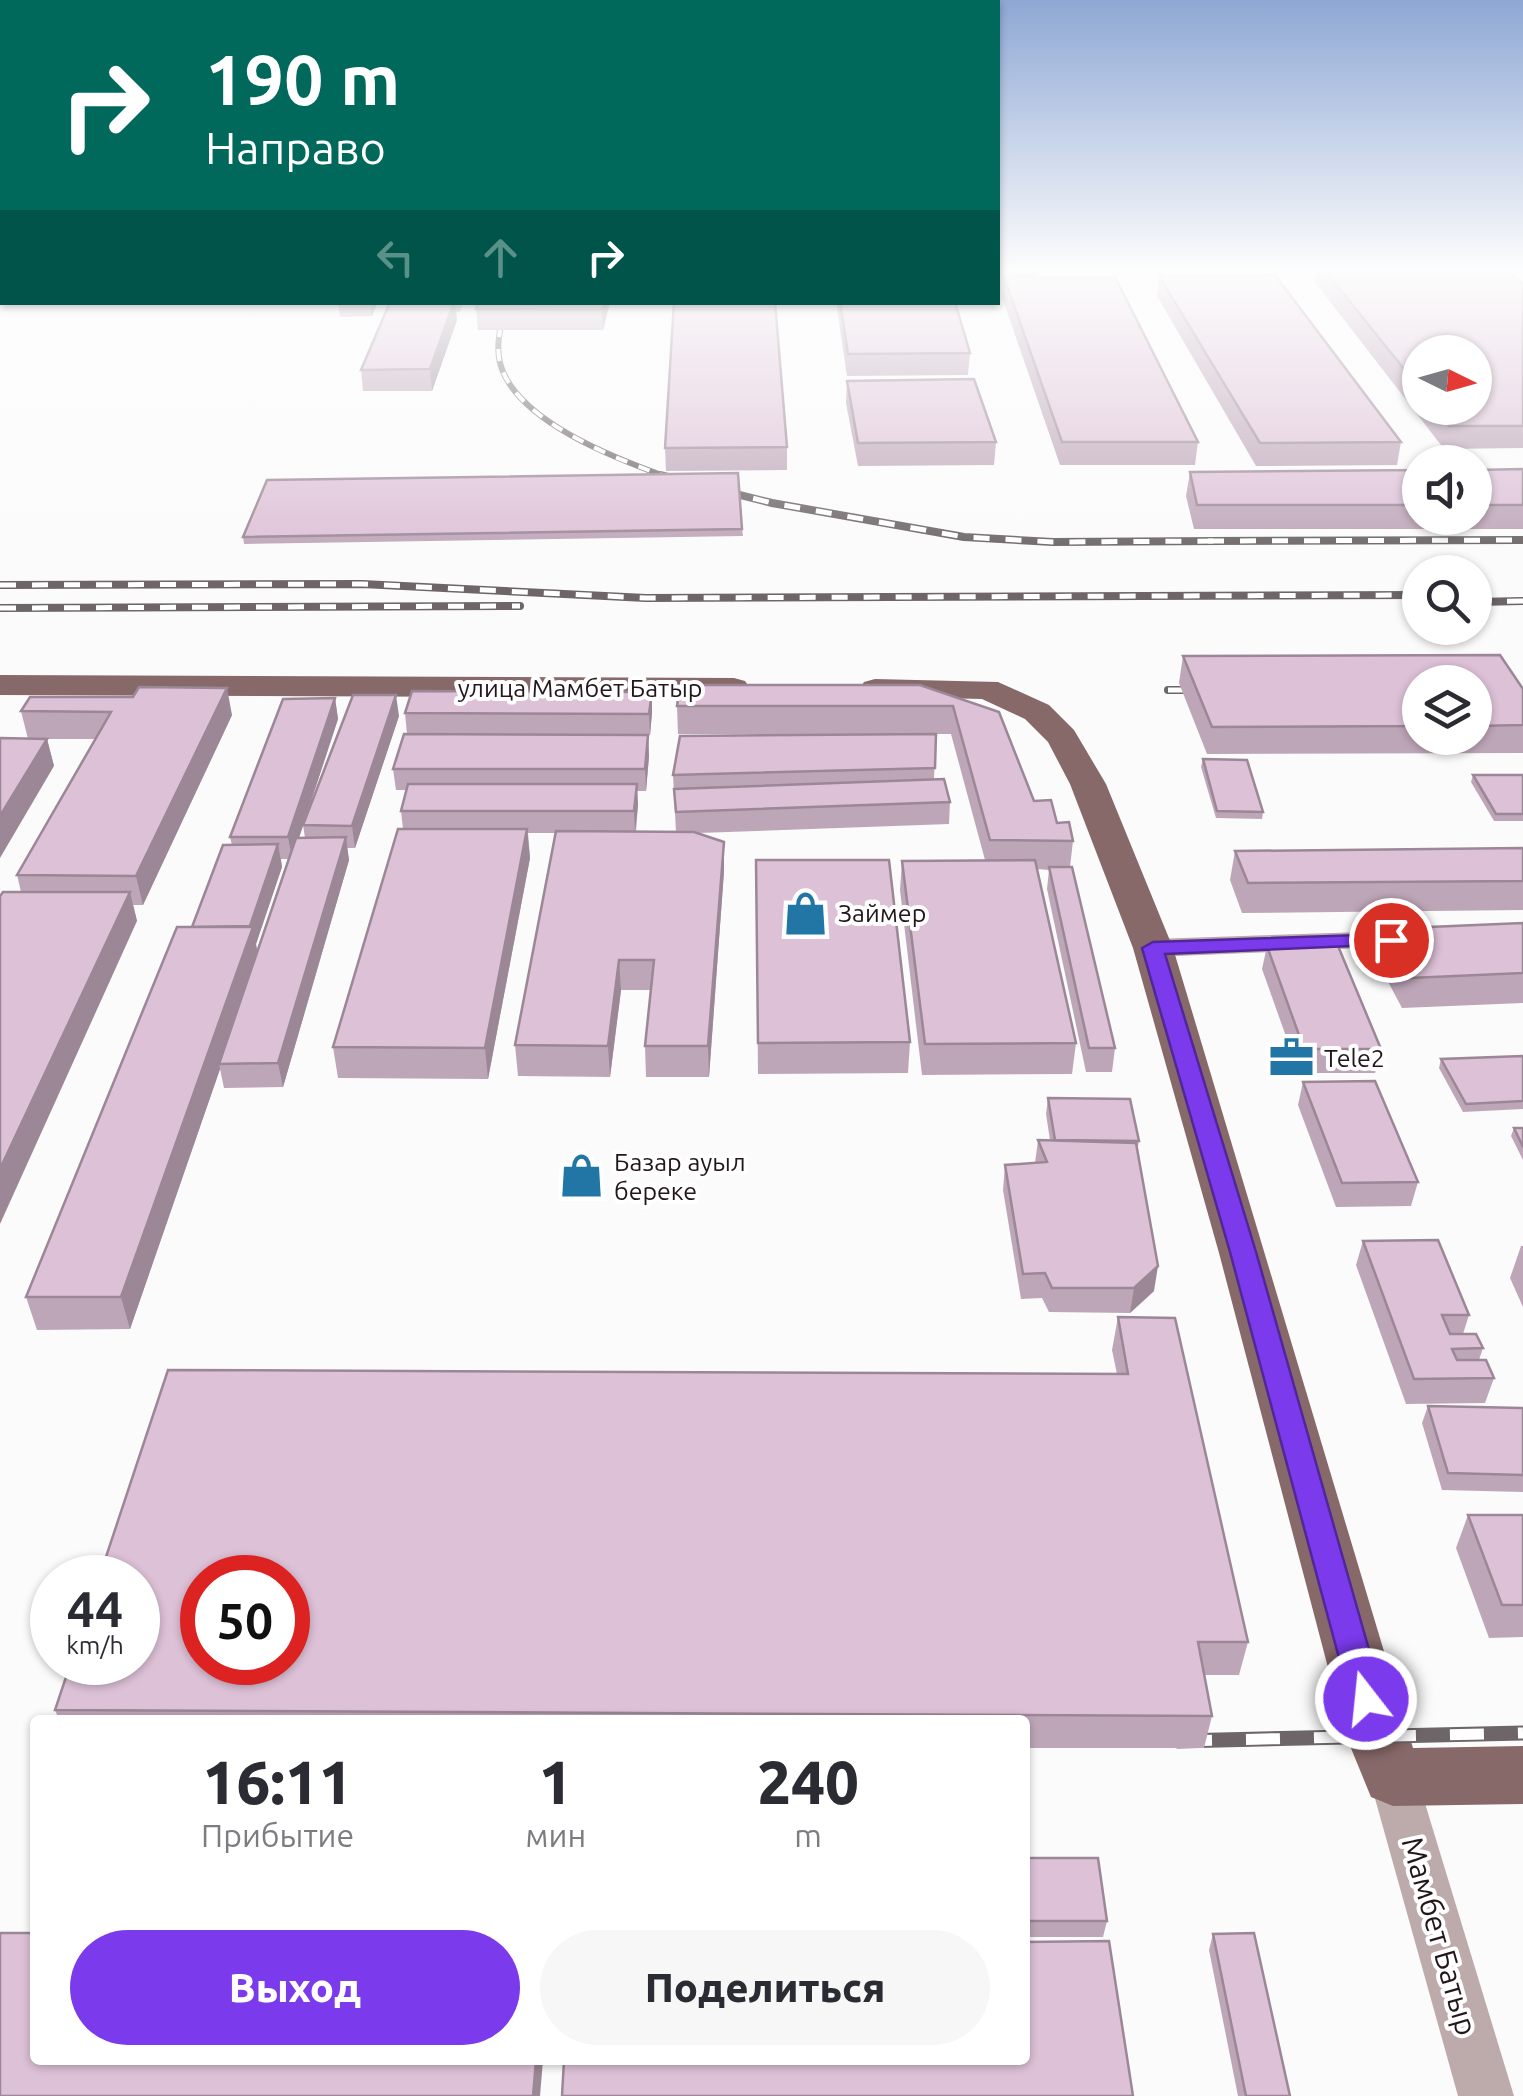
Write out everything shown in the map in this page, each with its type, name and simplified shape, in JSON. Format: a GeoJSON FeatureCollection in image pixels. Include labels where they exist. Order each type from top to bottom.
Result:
{"type":"FeatureCollection","features":[{"type":"Feature","properties":{"kind":"main road","name":"улица Мамбет Батыр"},"geometry":{"type":"LineString","coordinates":[[0,685],[768,688]]}},
{"type":"Feature","properties":{"kind":"main road"},"geometry":{"type":"LineString","coordinates":[[827,688],[986,689],[1037,712],[1062,737],[1088,784],[1153,948],[1243,1252],[1377,1736],[1393,1777],[1523,1774]]}},
{"type":"Feature","properties":{"kind":"street"},"geometry":{"type":"LineString","coordinates":[[1153,948],[1450,938]]}},
{"type":"Feature","properties":{"kind":"street","name":"Мамбет Батыр"},"geometry":{"type":"LineString","coordinates":[[1393,1777],[1486,2096]]}},
{"type":"Feature","properties":{"kind":"building"},"geometry":{"type":"Polygon","coordinates":[[[363,366],[431,366],[430,369],[361,370],[363,366]]]}},
{"type":"Feature","properties":{"kind":"building"},"geometry":{"type":"Polygon","coordinates":[[[670,366],[780,366],[787,447],[665,448],[670,366]]]}},
{"type":"Feature","properties":{"kind":"building"},"geometry":{"type":"Polygon","coordinates":[[[1035,366],[1160,366],[1198,442],[1062,442],[1035,366]]]}},
{"type":"Feature","properties":{"kind":"building"},"geometry":{"type":"Polygon","coordinates":[[[1213,366],[1344,366],[1401,442],[1260,443],[1213,366]]]}},
{"type":"Feature","properties":{"kind":"building"},"geometry":{"type":"Polygon","coordinates":[[[1492,366],[1523,366],[1523,426],[1449,426],[1492,425],[1492,366]]]}},
{"type":"Feature","properties":{"kind":"building"},"geometry":{"type":"Polygon","coordinates":[[[974,379],[996,442],[858,443],[847,381],[974,379]]]}},
{"type":"Feature","properties":{"kind":"building"},"geometry":{"type":"Polygon","coordinates":[[[1523,469],[1523,505],[1492,505],[1492,470],[1523,469]]]}},
{"type":"Feature","properties":{"kind":"building"},"geometry":{"type":"Polygon","coordinates":[[[1402,470],[1402,505],[1197,505],[1190,472],[1402,470]]]}},
{"type":"Feature","properties":{"kind":"building"},"geometry":{"type":"Polygon","coordinates":[[[738,473],[742,529],[243,537],[267,480],[738,473]]]}},
{"type":"Feature","properties":{"kind":"building"},"geometry":{"type":"Polygon","coordinates":[[[1500,655],[1523,689],[1523,725],[1492,726],[1492,665],[1402,665],[1402,726],[1212,727],[1183,656],[1500,655]]]}},
{"type":"Feature","properties":{"kind":"building"},"geometry":{"type":"Polygon","coordinates":[[[680,685],[920,685],[999,712],[1034,801],[1051,800],[1057,823],[1069,822],[1073,841],[990,840],[953,706],[677,706],[680,685]]]}},
{"type":"Feature","properties":{"kind":"building"},"geometry":{"type":"Polygon","coordinates":[[[139,687],[227,688],[136,876],[17,875],[111,712],[21,711],[30,697],[133,697],[139,687]]]}},
{"type":"Feature","properties":{"kind":"building"},"geometry":{"type":"Polygon","coordinates":[[[412,691],[652,692],[649,714],[405,713],[412,691]]]}},
{"type":"Feature","properties":{"kind":"building"},"geometry":{"type":"Polygon","coordinates":[[[353,695],[396,695],[352,826],[303,825],[353,695]]]}},
{"type":"Feature","properties":{"kind":"building"},"geometry":{"type":"Polygon","coordinates":[[[335,698],[288,837],[230,837],[283,699],[335,698]]]}},
{"type":"Feature","properties":{"kind":"building"},"geometry":{"type":"Polygon","coordinates":[[[404,734],[648,735],[645,769],[393,769],[404,734]]]}},
{"type":"Feature","properties":{"kind":"building"},"geometry":{"type":"Polygon","coordinates":[[[936,734],[935,768],[673,775],[680,736],[936,734]]]}},
{"type":"Feature","properties":{"kind":"building"},"geometry":{"type":"Polygon","coordinates":[[[0,738],[47,739],[0,816],[0,738]]]}},
{"type":"Feature","properties":{"kind":"building"},"geometry":{"type":"Polygon","coordinates":[[[1203,759],[1247,760],[1263,812],[1217,811],[1203,759]]]}},
{"type":"Feature","properties":{"kind":"building"},"geometry":{"type":"Polygon","coordinates":[[[1473,775],[1523,775],[1523,814],[1496,814],[1473,775]]]}},
{"type":"Feature","properties":{"kind":"building"},"geometry":{"type":"Polygon","coordinates":[[[944,779],[950,802],[676,812],[674,789],[944,779]]]}},
{"type":"Feature","properties":{"kind":"building"},"geometry":{"type":"Polygon","coordinates":[[[408,784],[637,784],[634,811],[401,811],[408,784]]]}},
{"type":"Feature","properties":{"kind":"building"},"geometry":{"type":"Polygon","coordinates":[[[398,829],[527,829],[485,1048],[333,1047],[398,829]]]}},
{"type":"Feature","properties":{"kind":"building"},"geometry":{"type":"Polygon","coordinates":[[[556,831],[694,832],[724,842],[708,1046],[645,1046],[654,960],[619,960],[608,1046],[515,1045],[556,831]]]}},
{"type":"Feature","properties":{"kind":"building"},"geometry":{"type":"Polygon","coordinates":[[[346,837],[278,1063],[219,1064],[296,838],[346,837]]]}},
{"type":"Feature","properties":{"kind":"building"},"geometry":{"type":"Polygon","coordinates":[[[278,844],[250,926],[192,927],[223,845],[278,844]]]}},
{"type":"Feature","properties":{"kind":"building"},"geometry":{"type":"Polygon","coordinates":[[[1523,848],[1523,881],[1248,883],[1235,851],[1523,848]]]}},
{"type":"Feature","properties":{"kind":"building"},"geometry":{"type":"Polygon","coordinates":[[[756,860],[889,860],[910,1042],[758,1043],[756,860]]]}},
{"type":"Feature","properties":{"kind":"building"},"geometry":{"type":"Polygon","coordinates":[[[1035,860],[1076,1043],[925,1044],[902,861],[1035,860]]]}},
{"type":"Feature","properties":{"kind":"building"},"geometry":{"type":"Polygon","coordinates":[[[1049,867],[1072,867],[1115,1048],[1089,1048],[1049,867]]]}},
{"type":"Feature","properties":{"kind":"building"},"geometry":{"type":"Polygon","coordinates":[[[3,892],[130,892],[0,1169],[0,896],[3,892]]]}},
{"type":"Feature","properties":{"kind":"building"},"geometry":{"type":"Polygon","coordinates":[[[1523,923],[1523,973],[1410,978],[1383,929],[1523,923]]]}},
{"type":"Feature","properties":{"kind":"building"},"geometry":{"type":"Polygon","coordinates":[[[177,927],[253,927],[121,1297],[26,1297],[177,927]]]}},
{"type":"Feature","properties":{"kind":"building"},"geometry":{"type":"Polygon","coordinates":[[[1267,946],[1338,946],[1381,1049],[1304,1049],[1267,946]]]}},
{"type":"Feature","properties":{"kind":"building"},"geometry":{"type":"Polygon","coordinates":[[[1523,1056],[1523,1101],[1466,1104],[1441,1059],[1523,1056]]]}},
{"type":"Feature","properties":{"kind":"building"},"geometry":{"type":"Polygon","coordinates":[[[1375,1081],[1418,1182],[1342,1183],[1303,1082],[1375,1081]]]}},
{"type":"Feature","properties":{"kind":"building"},"geometry":{"type":"Polygon","coordinates":[[[1048,1098],[1130,1099],[1139,1141],[1055,1140],[1048,1098]]]}},
{"type":"Feature","properties":{"kind":"building"},"geometry":{"type":"Polygon","coordinates":[[[1514,1128],[1523,1128],[1523,1147],[1514,1128]]]}},
{"type":"Feature","properties":{"kind":"building"},"geometry":{"type":"Polygon","coordinates":[[[1038,1140],[1136,1143],[1158,1266],[1134,1288],[1052,1288],[1045,1273],[1023,1274],[1005,1165],[1047,1162],[1038,1140]]]}},
{"type":"Feature","properties":{"kind":"building"},"geometry":{"type":"Polygon","coordinates":[[[1438,1240],[1469,1315],[1442,1315],[1450,1334],[1476,1334],[1483,1348],[1452,1349],[1457,1360],[1486,1360],[1494,1378],[1414,1379],[1363,1241],[1438,1240]]]}},
{"type":"Feature","properties":{"kind":"building"},"geometry":{"type":"Polygon","coordinates":[[[1118,1317],[1175,1318],[1248,1642],[1198,1642],[1212,1716],[55,1710],[63,1685],[160,1685],[160,1555],[107,1555],[168,1370],[1128,1374],[1118,1317]]]}},
{"type":"Feature","properties":{"kind":"building"},"geometry":{"type":"Polygon","coordinates":[[[1428,1406],[1523,1408],[1523,1475],[1448,1473],[1428,1406]]]}},
{"type":"Feature","properties":{"kind":"building"},"geometry":{"type":"Polygon","coordinates":[[[1468,1515],[1523,1515],[1523,1605],[1502,1605],[1468,1515]]]}},
{"type":"Feature","properties":{"kind":"building"},"geometry":{"type":"Polygon","coordinates":[[[1030,1858],[1098,1858],[1107,1921],[1030,1921],[1030,1858]]]}},
{"type":"Feature","properties":{"kind":"building"},"geometry":{"type":"Polygon","coordinates":[[[0,1933],[30,1933],[30,2065],[536,2065],[533,2096],[0,2096],[0,1933]]]}},
{"type":"Feature","properties":{"kind":"building"},"geometry":{"type":"Polygon","coordinates":[[[1254,1933],[1290,2096],[1246,2096],[1213,1934],[1254,1933]]]}},
{"type":"Feature","properties":{"kind":"building"},"geometry":{"type":"Polygon","coordinates":[[[1109,1941],[1133,2096],[562,2096],[564,2065],[1030,2065],[1030,1942],[1109,1941]]]}},
{"type":"Feature","properties":{"kind":"railway"},"geometry":{"type":"LineString","coordinates":[[501,366],[509,384],[546,420],[596,448],[665,476]]}},
{"type":"Feature","properties":{"kind":"railway"},"geometry":{"type":"LineString","coordinates":[[660,475],[665,476]]}},
{"type":"Feature","properties":{"kind":"railway"},"geometry":{"type":"LineString","coordinates":[[665,476],[772,503],[964,537],[1053,542],[1219,541]]}},
{"type":"Feature","properties":{"kind":"railway"},"geometry":{"type":"LineString","coordinates":[[1208,541],[1523,540]]}},
{"type":"Feature","properties":{"kind":"railway"},"geometry":{"type":"LineString","coordinates":[[0,585],[362,584],[646,598],[1402,595]]}},
{"type":"Feature","properties":{"kind":"railway"},"geometry":{"type":"LineString","coordinates":[[1492,602],[1523,601]]}},
{"type":"Feature","properties":{"kind":"railway"},"geometry":{"type":"LineString","coordinates":[[0,608],[520,606]]}},
{"type":"Feature","properties":{"kind":"railway"},"geometry":{"type":"LineString","coordinates":[[1168,690],[1210,690]]}},
{"type":"Feature","properties":{"kind":"railway"},"geometry":{"type":"LineString","coordinates":[[1178,1741],[1523,1733]]}},
{"type":"Feature","properties":{"kind":"place","name":"Займер"},"geometry":{"type":"Point","coordinates":[805,913]}},
{"type":"Feature","properties":{"kind":"place","name":"Tele2"},"geometry":{"type":"Point","coordinates":[1291,1058]}},
{"type":"Feature","properties":{"kind":"place","name":"Базар ауыл береке"},"geometry":{"type":"Point","coordinates":[581,1176]}},
{"type":"Feature","properties":{"kind":"route"},"geometry":{"type":"LineString","coordinates":[[1366,1699],[1243,1252],[1153,948],[1391,940]]}}]}
